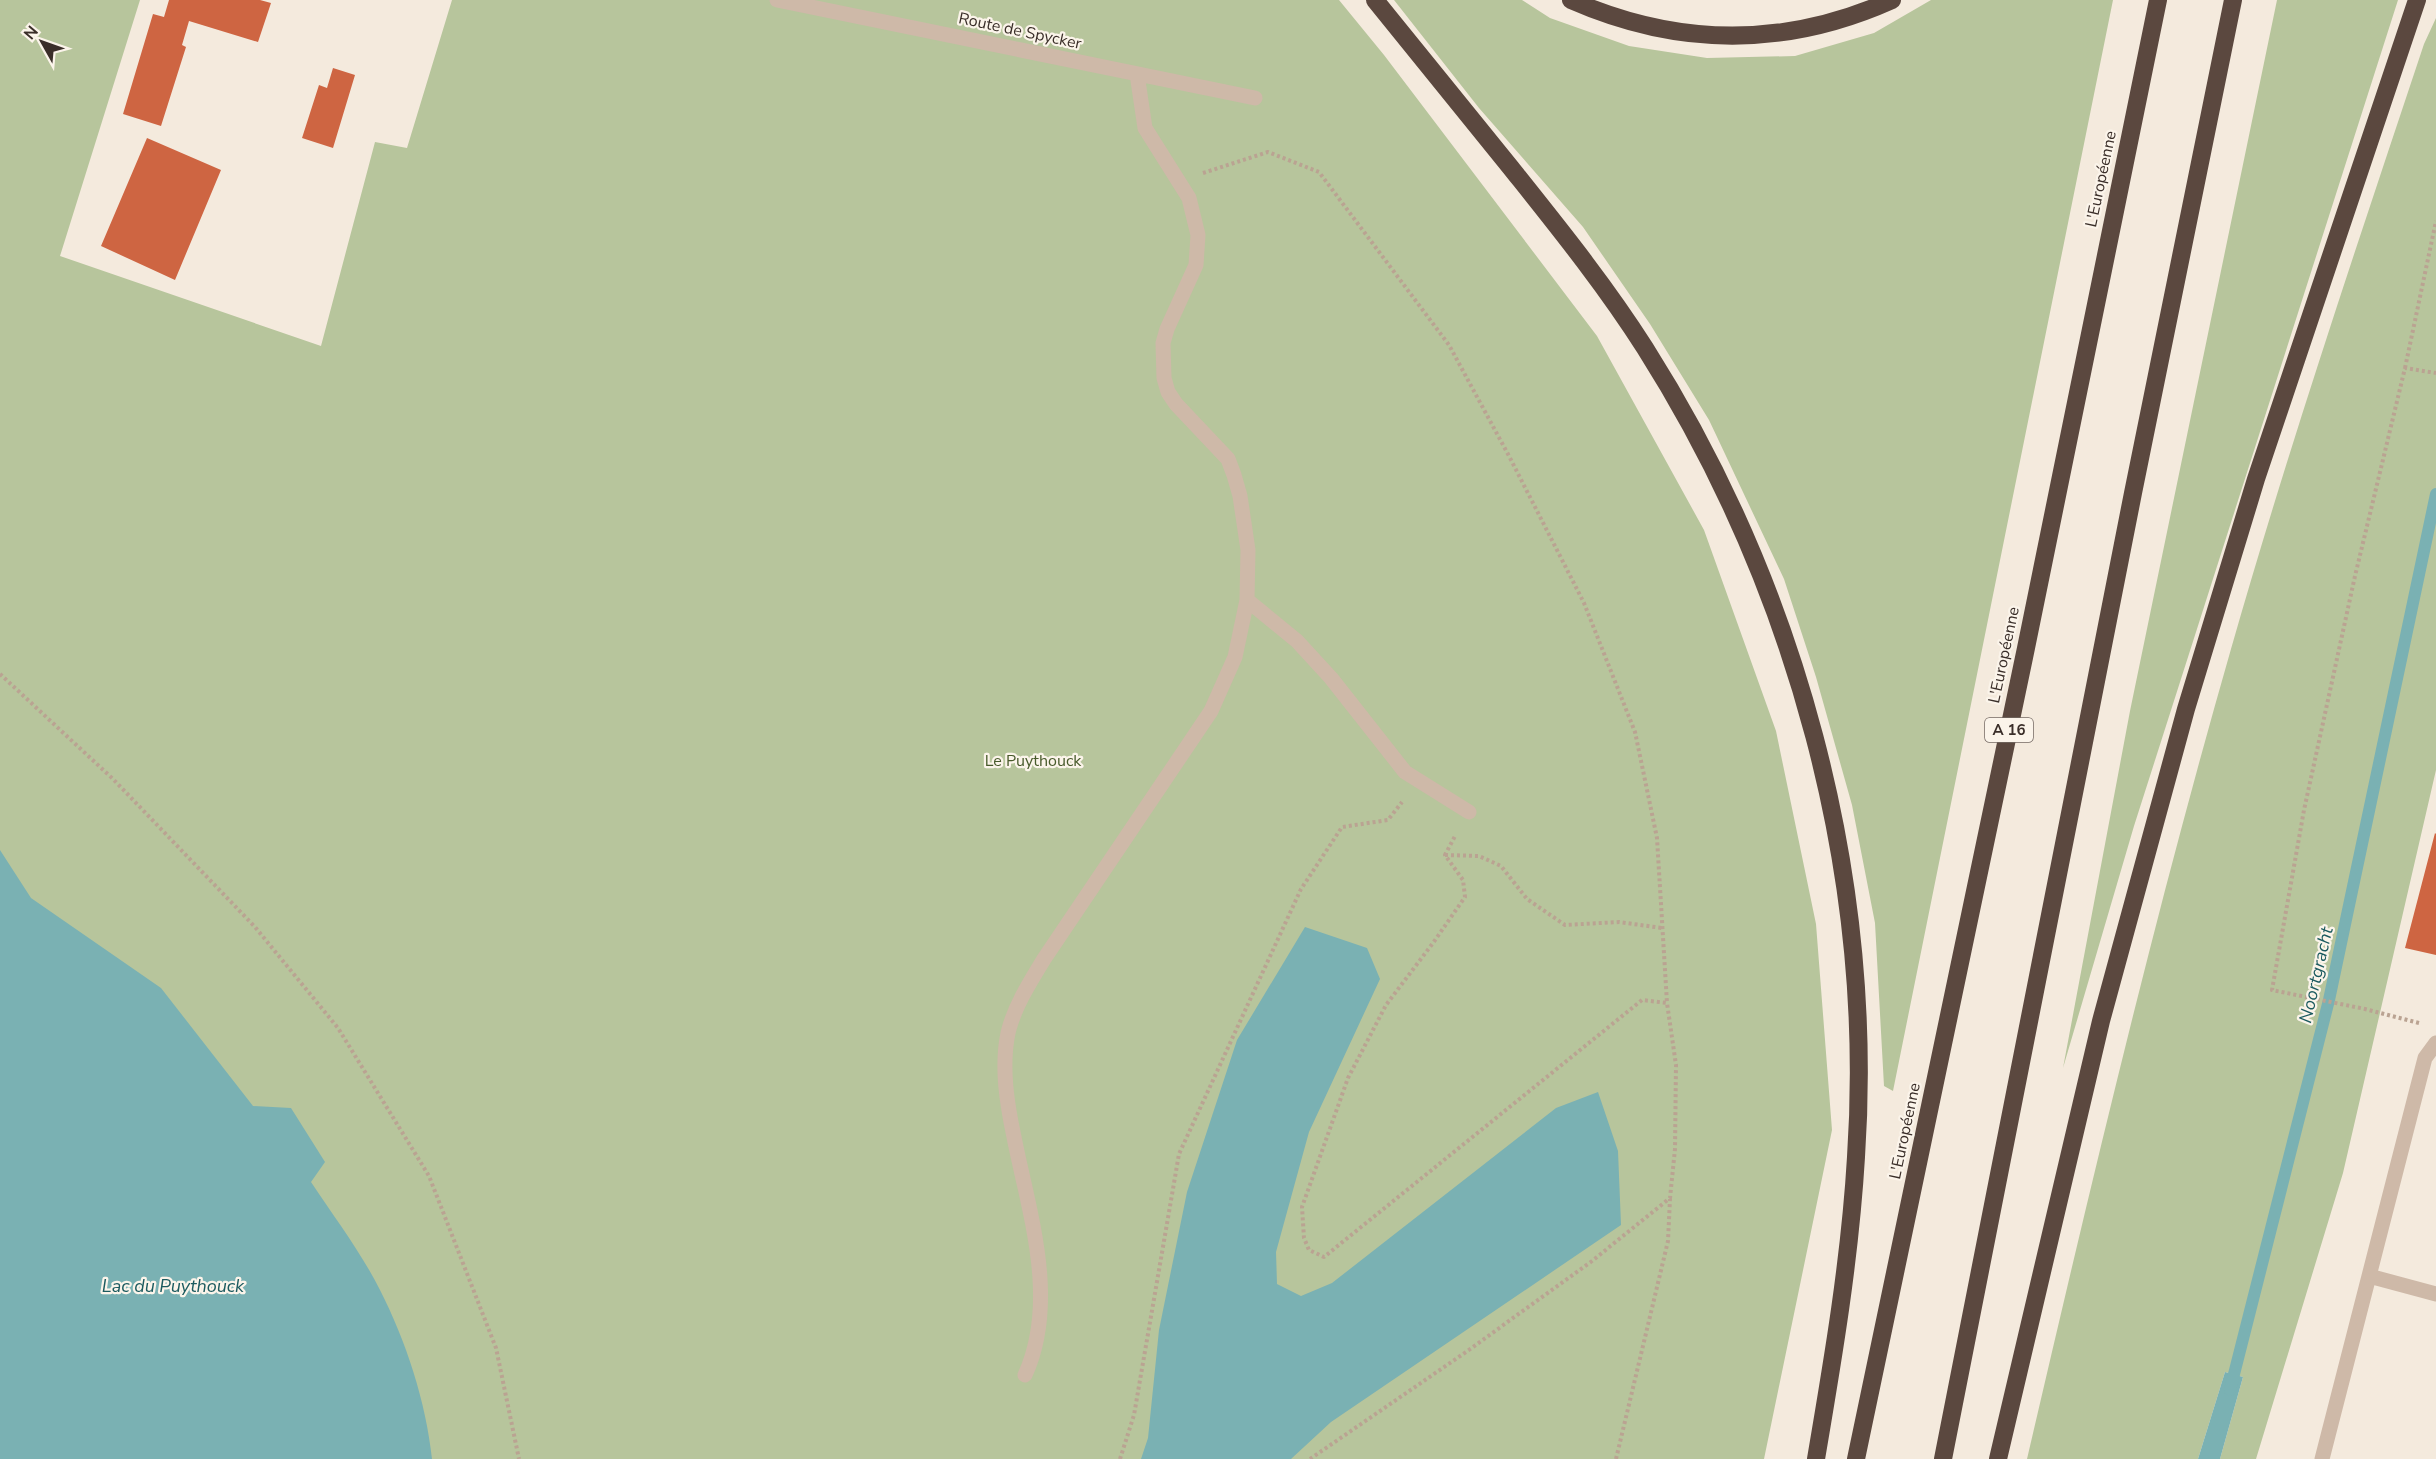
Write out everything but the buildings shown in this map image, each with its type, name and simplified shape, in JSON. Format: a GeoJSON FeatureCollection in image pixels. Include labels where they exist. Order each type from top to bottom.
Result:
{"type":"FeatureCollection","features":[{"type":"Feature","properties":{"kind":"highway"},"geometry":{"type":"LineString","coordinates":[[1375,0],[1575,247],[1662,375],[1705,451],[1745,536],[1775,611],[1796,675],[1834,823],[1850,935],[1858,1033],[1857,1154],[1851,1218],[1838,1327],[1816,1459]]}},
{"type":"Feature","properties":{"kind":"highway"},"geometry":{"type":"LineString","coordinates":[[1571,0],[1618,18],[1664,31],[1742,36],[1821,26],[1849,18],[1892,0]]}},
{"type":"Feature","properties":{"kind":"highway","name":"L'Européenne"},"geometry":{"type":"LineString","coordinates":[[1856,1459],[2026,648],[2158,0]]}},
{"type":"Feature","properties":{"kind":"highway"},"geometry":{"type":"LineString","coordinates":[[1943,1459],[2233,0]]}},
{"type":"Feature","properties":{"kind":"highway"},"geometry":{"type":"LineString","coordinates":[[1998,1459],[2101,1021],[2186,709],[2256,479],[2417,0]]}},
{"type":"Feature","properties":{"kind":"street","name":"Route de Spycker"},"geometry":{"type":"LineString","coordinates":[[777,0],[1255,98]]}},
{"type":"Feature","properties":{"kind":"street"},"geometry":{"type":"LineString","coordinates":[[1025,1374],[1034,1352],[1041,1303],[1038,1255],[1007,1096],[1008,1032],[1021,998],[1044,959],[1210,711],[1234,657],[1247,600],[1248,550],[1240,496],[1234,475],[1222,453],[1176,404],[1168,392],[1164,378],[1163,350],[1167,328],[1190,282],[1198,250],[1195,218],[1189,198],[1180,180],[1152,142],[1145,128],[1137,74]]}},
{"type":"Feature","properties":{"kind":"street"},"geometry":{"type":"LineString","coordinates":[[1247,600],[1302,647],[1331,678],[1397,763],[1418,782],[1469,812]]}},
{"type":"Feature","properties":{"kind":"street"},"geometry":{"type":"LineString","coordinates":[[2322,1459],[2425,1058],[2436,1042]]}},
{"type":"Feature","properties":{"kind":"street"},"geometry":{"type":"LineString","coordinates":[[2369,1276],[2436,1294]]}},
{"type":"Feature","properties":{"kind":"path"},"geometry":{"type":"LineString","coordinates":[[1180,180],[1268,152],[1319,172],[1449,345],[1584,603],[1635,732],[1657,838],[1667,1003],[1676,1065],[1675,1149],[1668,1241],[1616,1459]]}},
{"type":"Feature","properties":{"kind":"path"},"geometry":{"type":"LineString","coordinates":[[2426,1025],[2366,1009],[2272,990],[2304,810],[2355,576],[2405,368],[2436,221]]}},
{"type":"Feature","properties":{"kind":"path"},"geometry":{"type":"LineString","coordinates":[[2405,368],[2435,372]]}},
{"type":"Feature","properties":{"kind":"path"},"geometry":{"type":"LineString","coordinates":[[0,674],[113,779],[247,918],[338,1028],[429,1176],[496,1348],[519,1459]]}},
{"type":"Feature","properties":{"kind":"path"},"geometry":{"type":"LineString","coordinates":[[1120,1459],[1134,1415],[1179,1154],[1301,889],[1342,827],[1388,820],[1418,782]]}},
{"type":"Feature","properties":{"kind":"path"},"geometry":{"type":"LineString","coordinates":[[1444,855],[1469,812]]}},
{"type":"Feature","properties":{"kind":"path"},"geometry":{"type":"LineString","coordinates":[[1444,855],[1479,856],[1501,866],[1527,899],[1565,925],[1618,922],[1662,928]]}},
{"type":"Feature","properties":{"kind":"path"},"geometry":{"type":"LineString","coordinates":[[1444,855],[1463,880],[1465,897],[1386,1005],[1348,1078],[1302,1207],[1304,1238],[1309,1250],[1324,1257],[1642,1000],[1667,1003]]}},
{"type":"Feature","properties":{"kind":"path"},"geometry":{"type":"LineString","coordinates":[[1310,1459],[1466,1352],[1592,1261],[1670,1198]]}},
{"type":"Feature","properties":{"kind":"green space","name":"Le Puythouck"},"geometry":{"type":"Polygon","coordinates":[[[0,0],[140,0],[60,256],[321,346],[375,142],[407,148],[452,0],[1339,0],[1384,55],[1597,336],[1704,530],[1776,731],[1816,924],[1832,1130],[1764,1459],[0,1459],[0,0]]]}},
{"type":"Feature","properties":{"kind":"green space"},"geometry":{"type":"Polygon","coordinates":[[[1394,0],[1522,0],[1550,18],[1629,46],[1707,58],[1795,56],[1874,33],[1931,0],[2113,0],[1893,1091],[1884,1086],[1875,923],[1852,805],[1816,677],[1784,579],[1709,420],[1650,324],[1583,227],[1479,108],[1394,0]]]}},
{"type":"Feature","properties":{"kind":"green space"},"geometry":{"type":"Polygon","coordinates":[[[2277,0],[2398,0],[2134,826],[2063,1068],[2130,711],[2277,0]]]}},
{"type":"Feature","properties":{"kind":"green space"},"geometry":{"type":"Polygon","coordinates":[[[2436,18],[2436,770],[2343,1173],[2256,1459],[2220,1459],[2243,1377],[2225,1372],[2198,1459],[2027,1459],[2149,952],[2231,649],[2324,346],[2424,44],[2436,18]]]}},
{"type":"Feature","properties":{"kind":"water","name":"Lac du Puythouck"},"geometry":{"type":"Polygon","coordinates":[[[0,850],[31,898],[161,988],[253,1106],[291,1108],[325,1162],[311,1182],[364,1262],[398,1330],[420,1394],[432,1459],[0,1459],[0,850]]]}},
{"type":"Feature","properties":{"kind":"water"},"geometry":{"type":"Polygon","coordinates":[[[1305,927],[1367,948],[1380,979],[1309,1132],[1276,1252],[1277,1284],[1301,1296],[1332,1283],[1556,1108],[1598,1092],[1618,1151],[1621,1225],[1331,1422],[1291,1459],[1141,1459],[1148,1438],[1159,1330],[1187,1192],[1237,1040],[1305,927]]]}},
{"type":"Feature","properties":{"kind":"water"},"geometry":{"type":"Polygon","coordinates":[[[2225,1372],[2243,1377],[2220,1459],[2198,1459],[2225,1372]]]}},
{"type":"Feature","properties":{"kind":"waterway","name":"Noortgracht"},"geometry":{"type":"LineString","coordinates":[[2230,1390],[2329,1000],[2436,494]]}}]}
